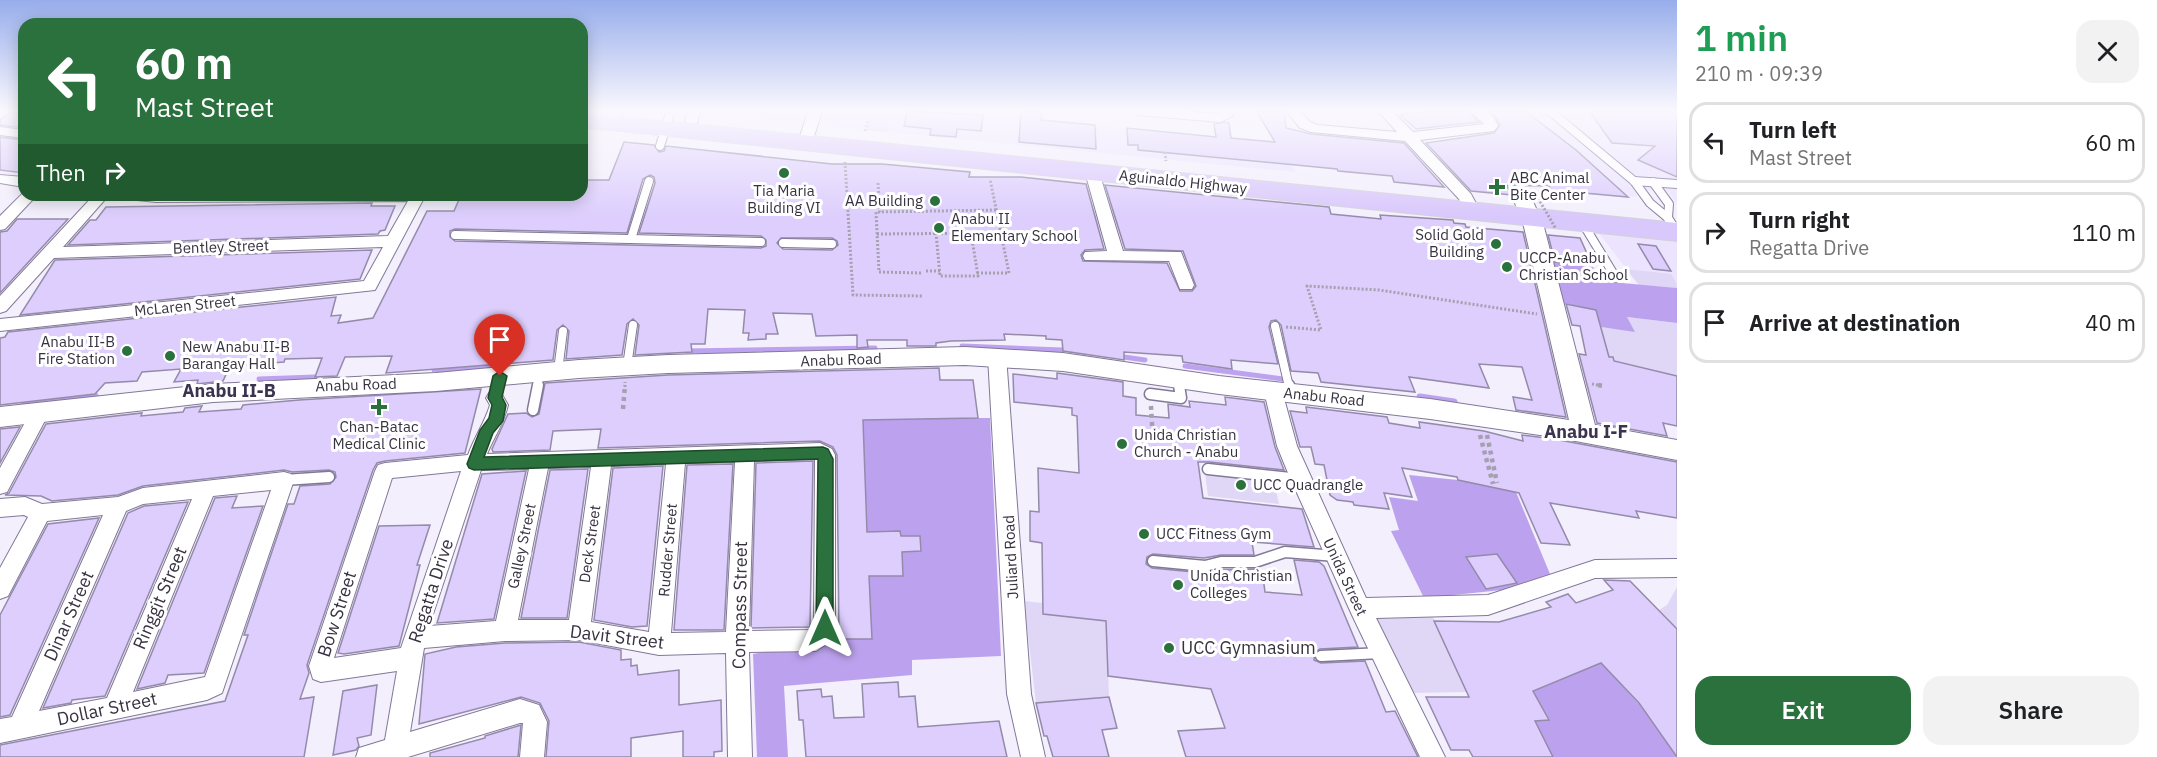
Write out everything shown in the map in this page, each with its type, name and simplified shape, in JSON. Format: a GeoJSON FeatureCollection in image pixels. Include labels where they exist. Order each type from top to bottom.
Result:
{"type":"FeatureCollection","features":[{"type":"Feature","properties":{"kind":"highway","name":"Aguinaldo Highway"},"geometry":{"type":"LineString","coordinates":[[927,146],[1092,172],[1166,165]]}},
{"type":"Feature","properties":{"kind":"highway","name":"Aguinaldo Highway"},"geometry":{"type":"LineString","coordinates":[[986,146],[1166,165],[1469,204],[1531,206],[1675,225]]}},
{"type":"Feature","properties":{"kind":"highway","name":"Aguinaldo Highway"},"geometry":{"type":"LineString","coordinates":[[1531,206],[1675,225]]}},
{"type":"Feature","properties":{"kind":"street"},"geometry":{"type":"LineString","coordinates":[[1418,146],[1469,204]]}},
{"type":"Feature","properties":{"kind":"street"},"geometry":{"type":"LineString","coordinates":[[1092,172],[1116,255]]}},
{"type":"Feature","properties":{"kind":"street"},"geometry":{"type":"LineString","coordinates":[[0,179],[18,181]]}},
{"type":"Feature","properties":{"kind":"street"},"geometry":{"type":"LineString","coordinates":[[0,225],[24,201]]}},
{"type":"Feature","properties":{"kind":"street"},"geometry":{"type":"LineString","coordinates":[[0,307],[97,201]]}},
{"type":"Feature","properties":{"kind":"street"},"geometry":{"type":"LineString","coordinates":[[393,241],[415,201]]}},
{"type":"Feature","properties":{"kind":"street"},"geometry":{"type":"LineString","coordinates":[[1531,206],[1584,432]]}},
{"type":"Feature","properties":{"kind":"street","name":"Bentley Street"},"geometry":{"type":"LineString","coordinates":[[49,253],[393,241]]}},
{"type":"Feature","properties":{"kind":"street","name":"McLaren Street"},"geometry":{"type":"LineString","coordinates":[[0,325],[369,286],[393,241]]}},
{"type":"Feature","properties":{"kind":"street"},"geometry":{"type":"LineString","coordinates":[[1091,256],[1175,256],[1186,285]]}},
{"type":"Feature","properties":{"kind":"street","name":"Anabu Road"},"geometry":{"type":"LineString","coordinates":[[0,417],[213,393],[436,382],[497,387],[549,372],[997,356],[1074,363],[1178,379],[1430,409],[1584,432],[1677,450]]}},
{"type":"Feature","properties":{"kind":"street","name":"Juliard Road"},"geometry":{"type":"LineString","coordinates":[[997,356],[1019,694],[1033,757]]}},
{"type":"Feature","properties":{"kind":"street","name":"Regatta Drive"},"geometry":{"type":"LineString","coordinates":[[395,752],[411,648],[474,464],[487,430],[495,421],[499,405],[497,387]]}},
{"type":"Feature","properties":{"kind":"street","name":"Unida Street"},"geometry":{"type":"LineString","coordinates":[[1282,392],[1287,446],[1300,479],[1381,653],[1433,757]]}},
{"type":"Feature","properties":{"kind":"street"},"geometry":{"type":"LineString","coordinates":[[0,486],[40,413]]}},
{"type":"Feature","properties":{"kind":"street","name":"Davit Street"},"geometry":{"type":"LineString","coordinates":[[411,648],[505,630],[579,630],[659,644],[816,640],[820,638],[825,628],[826,459],[823,453],[745,454]]}},
{"type":"Feature","properties":{"kind":"street"},"geometry":{"type":"LineString","coordinates":[[474,464],[745,454]]}},
{"type":"Feature","properties":{"kind":"street","name":"Compass Street"},"geometry":{"type":"LineString","coordinates":[[740,757],[737,642],[745,454]]}},
{"type":"Feature","properties":{"kind":"street","name":"Rudder Street"},"geometry":{"type":"LineString","coordinates":[[659,644],[676,456]]}},
{"type":"Feature","properties":{"kind":"street","name":"Deck Street"},"geometry":{"type":"LineString","coordinates":[[579,630],[602,459]]}},
{"type":"Feature","properties":{"kind":"street","name":"Galley Street"},"geometry":{"type":"LineString","coordinates":[[505,630],[540,461]]}},
{"type":"Feature","properties":{"kind":"street","name":"Bow Street"},"geometry":{"type":"LineString","coordinates":[[411,648],[321,672],[320,666],[385,471],[474,464]]}},
{"type":"Feature","properties":{"kind":"street"},"geometry":{"type":"LineString","coordinates":[[0,508],[25,506],[41,513],[118,505],[143,496],[284,480]]}},
{"type":"Feature","properties":{"kind":"street","name":"Dollar Street"},"geometry":{"type":"LineString","coordinates":[[10,729],[207,689],[214,685],[284,480]]}},
{"type":"Feature","properties":{"kind":"street","name":"Ringgit Street"},"geometry":{"type":"LineString","coordinates":[[115,707],[206,489]]}},
{"type":"Feature","properties":{"kind":"street","name":"Dinar Street"},"geometry":{"type":"LineString","coordinates":[[10,729],[118,505]]}},
{"type":"Feature","properties":{"kind":"street"},"geometry":{"type":"LineString","coordinates":[[3,578],[41,513]]}},
{"type":"Feature","properties":{"kind":"street"},"geometry":{"type":"LineString","coordinates":[[1360,608],[1488,605],[1594,570],[1677,568]]}},
{"type":"Feature","properties":{"kind":"street"},"geometry":{"type":"LineString","coordinates":[[368,757],[395,752],[520,711],[531,713],[535,722],[532,757]]}},
{"type":"Feature","properties":{"kind":"lane"},"geometry":{"type":"LineString","coordinates":[[1592,146],[1634,181],[1650,203],[1675,225]]}},
{"type":"Feature","properties":{"kind":"lane"},"geometry":{"type":"LineString","coordinates":[[631,239],[649,181]]}},
{"type":"Feature","properties":{"kind":"lane"},"geometry":{"type":"LineString","coordinates":[[1634,181],[1677,184]]}},
{"type":"Feature","properties":{"kind":"lane"},"geometry":{"type":"LineString","coordinates":[[1653,182],[1669,204],[1675,225]]}},
{"type":"Feature","properties":{"kind":"lane"},"geometry":{"type":"LineString","coordinates":[[1575,212],[1616,278]]}},
{"type":"Feature","properties":{"kind":"lane"},"geometry":{"type":"LineString","coordinates":[[455,235],[761,242]]}},
{"type":"Feature","properties":{"kind":"lane"},"geometry":{"type":"LineString","coordinates":[[783,243],[832,244]]}},
{"type":"Feature","properties":{"kind":"lane"},"geometry":{"type":"LineString","coordinates":[[627,370],[633,325]]}},
{"type":"Feature","properties":{"kind":"lane"},"geometry":{"type":"LineString","coordinates":[[1275,326],[1282,392]]}},
{"type":"Feature","properties":{"kind":"lane"},"geometry":{"type":"LineString","coordinates":[[533,410],[563,332]]}},
{"type":"Feature","properties":{"kind":"lane"},"geometry":{"type":"LineString","coordinates":[[1150,394],[1180,398],[1178,379]]}},
{"type":"Feature","properties":{"kind":"lane"},"geometry":{"type":"LineString","coordinates":[[1208,469],[1300,479]]}},
{"type":"Feature","properties":{"kind":"lane"},"geometry":{"type":"LineString","coordinates":[[284,480],[329,477]]}},
{"type":"Feature","properties":{"kind":"lane"},"geometry":{"type":"LineString","coordinates":[[1153,561],[1205,566],[1221,562],[1255,562],[1285,552],[1336,556]]}},
{"type":"Feature","properties":{"kind":"lane"},"geometry":{"type":"LineString","coordinates":[[1321,656],[1381,653]]}},
{"type":"Feature","properties":{"kind":"path"},"geometry":{"type":"LineString","coordinates":[[845,156],[853,295],[923,296]]}},
{"type":"Feature","properties":{"kind":"path"},"geometry":{"type":"LineString","coordinates":[[977,273],[1009,273],[992,179],[983,179]]}},
{"type":"Feature","properties":{"kind":"path"},"geometry":{"type":"LineString","coordinates":[[878,183],[880,212]]}},
{"type":"Feature","properties":{"kind":"path"},"geometry":{"type":"LineString","coordinates":[[1531,206],[1559,200],[1554,192],[1562,192],[1575,212]]}},
{"type":"Feature","properties":{"kind":"path"},"geometry":{"type":"LineString","coordinates":[[1531,206],[1556,229]]}},
{"type":"Feature","properties":{"kind":"path"},"geometry":{"type":"LineString","coordinates":[[921,273],[879,273],[876,212],[997,210]]}},
{"type":"Feature","properties":{"kind":"path"},"geometry":{"type":"LineString","coordinates":[[936,233],[940,276],[978,276],[971,233]]}},
{"type":"Feature","properties":{"kind":"path"},"geometry":{"type":"LineString","coordinates":[[877,234],[1002,233]]}},
{"type":"Feature","properties":{"kind":"path"},"geometry":{"type":"LineString","coordinates":[[926,271],[939,270]]}},
{"type":"Feature","properties":{"kind":"path"},"geometry":{"type":"LineString","coordinates":[[1275,326],[1321,330],[1307,286],[1400,292],[1556,317]]}},
{"type":"Feature","properties":{"kind":"path"},"geometry":{"type":"LineString","coordinates":[[623,409],[627,370]]}},
{"type":"Feature","properties":{"kind":"path"},"geometry":{"type":"LineString","coordinates":[[1150,394],[1155,458]]}},
{"type":"Feature","properties":{"kind":"path"},"geometry":{"type":"LineString","coordinates":[[1481,439],[1495,483],[1485,430],[1492,431]]}},
{"type":"Feature","properties":{"kind":"shaded area"},"geometry":{"type":"Polygon","coordinates":[[[1033,146],[1278,146],[1296,172],[1033,146]]]}},
{"type":"Feature","properties":{"kind":"shaded area"},"geometry":{"type":"Polygon","coordinates":[[[1571,146],[1677,146],[1677,203],[1668,192],[1633,189],[1637,196],[1626,197],[1571,146]]]}},
{"type":"Feature","properties":{"kind":"shaded area"},"geometry":{"type":"Polygon","coordinates":[[[1598,232],[1677,241],[1677,288],[1639,285],[1598,232]]]}},
{"type":"Feature","properties":{"kind":"shaded area"},"geometry":{"type":"Polygon","coordinates":[[[1552,261],[1593,267],[1600,281],[1677,288],[1677,323],[1627,317],[1635,332],[1601,327],[1596,310],[1564,303],[1552,261]]]}},
{"type":"Feature","properties":{"kind":"shaded area"},"geometry":{"type":"Polygon","coordinates":[[[1626,269],[1671,274],[1677,288],[1639,285],[1626,269]]]}},
{"type":"Feature","properties":{"kind":"shaded area"},"geometry":{"type":"Polygon","coordinates":[[[1627,317],[1677,323],[1677,376],[1614,361],[1613,357],[1609,357],[1601,327],[1634,331],[1627,317]]]}},
{"type":"Feature","properties":{"kind":"shaded area"},"geometry":{"type":"Polygon","coordinates":[[[990,418],[1001,656],[912,660],[912,675],[784,686],[788,757],[757,757],[753,654],[839,639],[871,639],[869,576],[903,576],[900,532],[867,532],[863,420],[990,418]]]}},
{"type":"Feature","properties":{"kind":"shaded area","name":"UCC Quadrangle"},"geometry":{"type":"Polygon","coordinates":[[[1204,466],[1272,473],[1279,504],[1208,496],[1204,466]]]}},
{"type":"Feature","properties":{"kind":"shaded area"},"geometry":{"type":"Polygon","coordinates":[[[1409,475],[1458,480],[1516,492],[1550,574],[1502,590],[1424,598],[1391,531],[1399,530],[1389,497],[1418,501],[1409,475]]]}},
{"type":"Feature","properties":{"kind":"shaded area"},"geometry":{"type":"Polygon","coordinates":[[[1677,587],[1677,629],[1659,610],[1667,605],[1677,587]]]}},
{"type":"Feature","properties":{"kind":"shaded area"},"geometry":{"type":"Polygon","coordinates":[[[1024,601],[1106,610],[1109,697],[1036,703],[1024,601]]]}},
{"type":"Feature","properties":{"kind":"shaded area"},"geometry":{"type":"Polygon","coordinates":[[[1433,617],[1467,692],[1410,693],[1376,619],[1433,617]]]}},
{"type":"Feature","properties":{"kind":"shaded area"},"geometry":{"type":"Polygon","coordinates":[[[1601,663],[1639,704],[1677,757],[1553,757],[1535,721],[1549,720],[1533,691],[1601,663]]]}},
{"type":"Feature","properties":{"kind":"building"},"geometry":{"type":"Polygon","coordinates":[[[0,146],[18,146],[18,172],[0,170],[0,146]]]}},
{"type":"Feature","properties":{"kind":"building"},"geometry":{"type":"Polygon","coordinates":[[[622,146],[655,146],[659,152],[669,146],[832,164],[882,164],[970,172],[969,177],[1021,177],[1086,184],[1104,249],[1085,250],[1081,255],[1083,261],[1167,263],[1180,291],[1192,291],[1196,286],[1183,251],[1125,249],[1105,185],[1329,207],[1331,214],[1381,219],[1380,215],[1453,220],[1454,223],[1465,224],[1466,227],[1523,232],[1566,417],[1516,410],[1513,397],[1532,400],[1522,367],[1479,364],[1489,388],[1409,377],[1415,392],[1321,382],[1318,373],[1291,371],[1281,325],[1276,320],[1271,321],[1269,327],[1278,364],[1231,360],[1232,369],[1183,362],[1182,356],[1124,352],[1124,360],[1063,351],[1062,340],[1046,339],[1046,336],[1004,334],[1005,340],[951,341],[936,343],[936,346],[907,346],[907,340],[867,340],[868,347],[857,348],[857,335],[816,336],[812,314],[773,313],[778,334],[766,334],[766,339],[748,340],[749,333],[743,333],[745,310],[708,309],[705,344],[691,344],[692,352],[635,355],[639,325],[633,319],[627,324],[622,355],[566,359],[569,331],[563,325],[557,330],[553,360],[386,373],[392,356],[345,357],[337,376],[315,377],[322,358],[285,359],[284,362],[230,366],[223,381],[197,384],[198,380],[174,382],[181,369],[142,372],[137,381],[105,383],[95,394],[0,405],[0,338],[5,337],[8,332],[336,297],[331,316],[341,315],[338,323],[373,318],[427,211],[454,211],[458,201],[588,201],[588,180],[609,180],[622,146]],[[650,175],[643,179],[627,233],[455,229],[450,231],[450,237],[455,241],[761,248],[766,246],[766,240],[761,236],[639,233],[655,183],[654,177],[650,175]],[[781,238],[777,243],[783,249],[832,250],[838,245],[837,241],[832,238],[781,238]]]}},
{"type":"Feature","properties":{"kind":"building"},"geometry":{"type":"Polygon","coordinates":[[[1067,146],[1096,146],[1096,149],[1067,146]]]}},
{"type":"Feature","properties":{"kind":"building"},"geometry":{"type":"Polygon","coordinates":[[[1138,146],[1407,146],[1444,187],[1394,182],[1392,176],[1338,171],[1337,169],[1138,150],[1138,146]]]}},
{"type":"Feature","properties":{"kind":"building"},"geometry":{"type":"Polygon","coordinates":[[[1429,146],[1571,146],[1628,197],[1551,190],[1549,186],[1506,185],[1513,195],[1471,191],[1429,146]]]}},
{"type":"Feature","properties":{"kind":"building"},"geometry":{"type":"Polygon","coordinates":[[[1655,146],[1677,146],[1677,177],[1638,160],[1655,146]]]}},
{"type":"Feature","properties":{"kind":"building"},"geometry":{"type":"Polygon","coordinates":[[[372,203],[371,206],[395,206],[385,230],[378,234],[68,245],[90,220],[96,220],[106,207],[372,203]]]}},
{"type":"Feature","properties":{"kind":"building"},"geometry":{"type":"Polygon","coordinates":[[[17,219],[68,219],[0,293],[0,232],[7,231],[17,219]]]}},
{"type":"Feature","properties":{"kind":"building"},"geometry":{"type":"Polygon","coordinates":[[[1548,235],[1580,238],[1590,260],[1577,258],[1580,265],[1555,262],[1548,235]]]}},
{"type":"Feature","properties":{"kind":"building"},"geometry":{"type":"Polygon","coordinates":[[[1638,244],[1656,246],[1671,271],[1653,269],[1638,244]]]}},
{"type":"Feature","properties":{"kind":"building"},"geometry":{"type":"Polygon","coordinates":[[[372,250],[360,279],[20,315],[55,260],[372,250]]]}},
{"type":"Feature","properties":{"kind":"building"},"geometry":{"type":"Polygon","coordinates":[[[1566,304],[1596,310],[1609,357],[1613,357],[1614,361],[1677,376],[1677,426],[1663,423],[1667,436],[1597,423],[1579,354],[1586,355],[1580,326],[1572,325],[1566,304]]]}},
{"type":"Feature","properties":{"kind":"building"},"geometry":{"type":"Polygon","coordinates":[[[939,368],[940,380],[973,380],[978,418],[863,420],[867,532],[900,531],[901,536],[920,536],[921,551],[902,552],[903,576],[869,576],[872,639],[839,639],[837,455],[833,447],[820,441],[598,448],[601,429],[553,431],[550,450],[493,452],[492,449],[508,414],[526,413],[532,417],[539,414],[545,383],[668,375],[939,368]]]}},
{"type":"Feature","properties":{"kind":"building","name":"Unida Christian Colleges"},"geometry":{"type":"Polygon","coordinates":[[[1057,373],[1123,382],[1123,396],[1136,398],[1136,415],[1169,418],[1168,404],[1190,407],[1189,401],[1226,405],[1225,397],[1264,402],[1275,447],[1284,470],[1198,462],[1203,498],[1302,509],[1314,547],[1252,542],[1254,555],[1221,555],[1204,558],[1153,554],[1147,557],[1146,564],[1152,568],[1204,573],[1257,569],[1259,576],[1263,577],[1265,592],[1302,595],[1294,560],[1319,562],[1324,566],[1358,647],[1320,649],[1315,652],[1314,660],[1321,663],[1365,661],[1386,712],[1395,711],[1418,757],[1186,757],[1178,731],[1225,728],[1211,689],[1108,676],[1106,621],[1043,614],[1042,543],[1030,541],[1030,511],[1039,512],[1038,468],[1079,473],[1077,416],[1072,415],[1072,408],[1014,402],[1013,374],[1057,379],[1057,373]]]}},
{"type":"Feature","properties":{"kind":"building"},"geometry":{"type":"Polygon","coordinates":[[[481,389],[465,453],[385,461],[377,463],[373,470],[307,665],[309,673],[300,699],[314,697],[304,757],[0,757],[0,745],[225,701],[248,635],[244,635],[288,504],[294,504],[300,486],[330,484],[336,477],[335,472],[329,470],[292,472],[284,470],[143,486],[118,495],[52,501],[41,496],[5,495],[9,493],[46,424],[142,413],[141,416],[183,412],[185,408],[202,406],[199,412],[241,409],[243,405],[299,400],[481,389]]]}},
{"type":"Feature","properties":{"kind":"building"},"geometry":{"type":"Polygon","coordinates":[[[1306,407],[1387,417],[1389,423],[1420,428],[1419,422],[1484,431],[1523,441],[1522,435],[1554,439],[1677,462],[1677,518],[1636,511],[1639,518],[1550,503],[1570,545],[1541,543],[1519,493],[1458,480],[1457,477],[1402,468],[1412,497],[1384,493],[1389,509],[1354,505],[1353,502],[1337,500],[1330,495],[1324,465],[1315,464],[1311,447],[1300,447],[1290,411],[1307,413],[1306,407]]]}},
{"type":"Feature","properties":{"kind":"building"},"geometry":{"type":"Polygon","coordinates":[[[20,427],[0,463],[0,429],[20,427]]]}},
{"type":"Feature","properties":{"kind":"building"},"geometry":{"type":"Polygon","coordinates":[[[813,461],[810,627],[751,628],[756,463],[813,461]]]}},
{"type":"Feature","properties":{"kind":"building"},"geometry":{"type":"Polygon","coordinates":[[[733,464],[724,630],[674,630],[687,465],[733,464]]]}},
{"type":"Feature","properties":{"kind":"building"},"geometry":{"type":"Polygon","coordinates":[[[663,466],[647,626],[632,627],[594,620],[613,468],[663,466]]]}},
{"type":"Feature","properties":{"kind":"building"},"geometry":{"type":"Polygon","coordinates":[[[588,469],[567,618],[521,618],[550,470],[588,469]]]}},
{"type":"Feature","properties":{"kind":"building"},"geometry":{"type":"Polygon","coordinates":[[[526,471],[494,619],[437,623],[482,474],[526,471]]]}},
{"type":"Feature","properties":{"kind":"building"},"geometry":{"type":"Polygon","coordinates":[[[237,496],[232,508],[263,506],[204,673],[168,675],[165,683],[137,689],[215,498],[237,496]]]}},
{"type":"Feature","properties":{"kind":"building"},"geometry":{"type":"Polygon","coordinates":[[[188,502],[105,696],[72,700],[71,703],[43,708],[128,513],[144,506],[188,502]]]}},
{"type":"Feature","properties":{"kind":"building"},"geometry":{"type":"Polygon","coordinates":[[[99,518],[10,715],[0,717],[0,615],[48,524],[99,518]]]}},
{"type":"Feature","properties":{"kind":"building"},"geometry":{"type":"Polygon","coordinates":[[[430,525],[417,565],[420,565],[399,646],[338,653],[379,526],[430,525]]]}},
{"type":"Feature","properties":{"kind":"building"},"geometry":{"type":"Polygon","coordinates":[[[1497,554],[1517,583],[1486,589],[1466,557],[1497,554]]]}},
{"type":"Feature","properties":{"kind":"building"},"geometry":{"type":"Polygon","coordinates":[[[1604,580],[1630,581],[1677,629],[1677,757],[1639,703],[1601,663],[1533,691],[1549,720],[1535,721],[1553,757],[1473,757],[1469,750],[1451,750],[1426,697],[1469,697],[1434,621],[1499,622],[1551,607],[1546,602],[1568,594],[1576,603],[1613,590],[1604,580]]]}},
{"type":"Feature","properties":{"kind":"building"},"geometry":{"type":"Polygon","coordinates":[[[579,642],[621,650],[621,660],[631,659],[631,666],[637,665],[638,675],[679,670],[679,705],[721,700],[722,751],[714,752],[714,757],[683,757],[683,731],[631,738],[631,757],[546,757],[549,721],[540,703],[521,697],[419,724],[425,654],[456,647],[505,643],[579,642]]]}},
{"type":"Feature","properties":{"kind":"building"},"geometry":{"type":"Polygon","coordinates":[[[898,682],[899,697],[915,696],[918,727],[999,721],[1007,757],[806,757],[803,720],[799,720],[797,691],[821,689],[822,697],[832,696],[834,718],[864,717],[862,684],[898,682]]]}},
{"type":"Feature","properties":{"kind":"building"},"geometry":{"type":"Polygon","coordinates":[[[377,685],[371,735],[357,738],[359,746],[356,750],[333,755],[343,691],[377,685]]]}},
{"type":"Feature","properties":{"kind":"building"},"geometry":{"type":"Polygon","coordinates":[[[1109,697],[1117,728],[1102,730],[1109,757],[1053,757],[1047,736],[1044,736],[1036,703],[1109,697]]]}},
{"type":"Feature","properties":{"kind":"building"},"geometry":{"type":"Polygon","coordinates":[[[521,725],[518,757],[430,757],[430,753],[485,738],[485,736],[521,725]]]}},
{"type":"Feature","properties":{"kind":"waterway"},"geometry":{"type":"LineString","coordinates":[[962,346],[1062,350]]}},
{"type":"Feature","properties":{"kind":"waterway"},"geometry":{"type":"LineString","coordinates":[[686,351],[875,348]]}},
{"type":"Feature","properties":{"kind":"waterway"},"geometry":{"type":"LineString","coordinates":[[1117,356],[1145,360]]}},
{"type":"Feature","properties":{"kind":"waterway"},"geometry":{"type":"LineString","coordinates":[[434,370],[506,365]]}},
{"type":"Feature","properties":{"kind":"waterway"},"geometry":{"type":"LineString","coordinates":[[1185,366],[1283,379]]}},
{"type":"Feature","properties":{"kind":"waterway"},"geometry":{"type":"LineString","coordinates":[[259,379],[315,377]]}},
{"type":"Feature","properties":{"kind":"waterway"},"geometry":{"type":"LineString","coordinates":[[24,405],[95,396]]}},
{"type":"Feature","properties":{"kind":"waterway"},"geometry":{"type":"LineString","coordinates":[[1420,397],[1454,402]]}},
{"type":"Feature","properties":{"kind":"place","name":"Tia Maria Building VI"},"geometry":{"type":"Point","coordinates":[784,173]}},
{"type":"Feature","properties":{"kind":"place","name":"ABC Animal Bite Center"},"geometry":{"type":"Point","coordinates":[1497,187]}},
{"type":"Feature","properties":{"kind":"place","name":"AA Building"},"geometry":{"type":"Point","coordinates":[935,201]}},
{"type":"Feature","properties":{"kind":"place","name":"Anabu II Elementary School"},"geometry":{"type":"Point","coordinates":[939,228]}},
{"type":"Feature","properties":{"kind":"place","name":"Solid Gold Building"},"geometry":{"type":"Point","coordinates":[1496,244]}},
{"type":"Feature","properties":{"kind":"place","name":"UCCP-Anabu Christian School"},"geometry":{"type":"Point","coordinates":[1507,267]}},
{"type":"Feature","properties":{"kind":"place","name":"Anabu II-B Fire Station"},"geometry":{"type":"Point","coordinates":[127,351]}},
{"type":"Feature","properties":{"kind":"place","name":"New Anabu II-B Barangay Hall"},"geometry":{"type":"Point","coordinates":[170,356]}},
{"type":"Feature","properties":{"kind":"place","name":"Chan-Batac Medical Clinic"},"geometry":{"type":"Point","coordinates":[379,407]}},
{"type":"Feature","properties":{"kind":"place","name":"Unida Christian Church - Anabu"},"geometry":{"type":"Point","coordinates":[1122,444]}},
{"type":"Feature","properties":{"kind":"place","name":"UCC Quadrangle"},"geometry":{"type":"Point","coordinates":[1241,485]}},
{"type":"Feature","properties":{"kind":"place","name":"UCC Fitness Gym"},"geometry":{"type":"Point","coordinates":[1144,534]}},
{"type":"Feature","properties":{"kind":"place","name":"Unida Christian Colleges"},"geometry":{"type":"Point","coordinates":[1178,585]}},
{"type":"Feature","properties":{"kind":"place","name":"UCC Gymnasium"},"geometry":{"type":"Point","coordinates":[1169,648]}},
{"type":"Feature","properties":{"kind":"district","name":"Anabu II-B"},"geometry":{"type":"Point","coordinates":[229,391]}},
{"type":"Feature","properties":{"kind":"district","name":"Anabu I-F"},"geometry":{"type":"Point","coordinates":[1586,432]}},
{"type":"Feature","properties":{"kind":"route"},"geometry":{"type":"LineString","coordinates":[[500,376],[495,398],[499,405],[495,421],[487,430],[474,464],[820,451],[823,453],[826,459],[825,628]]}}]}
